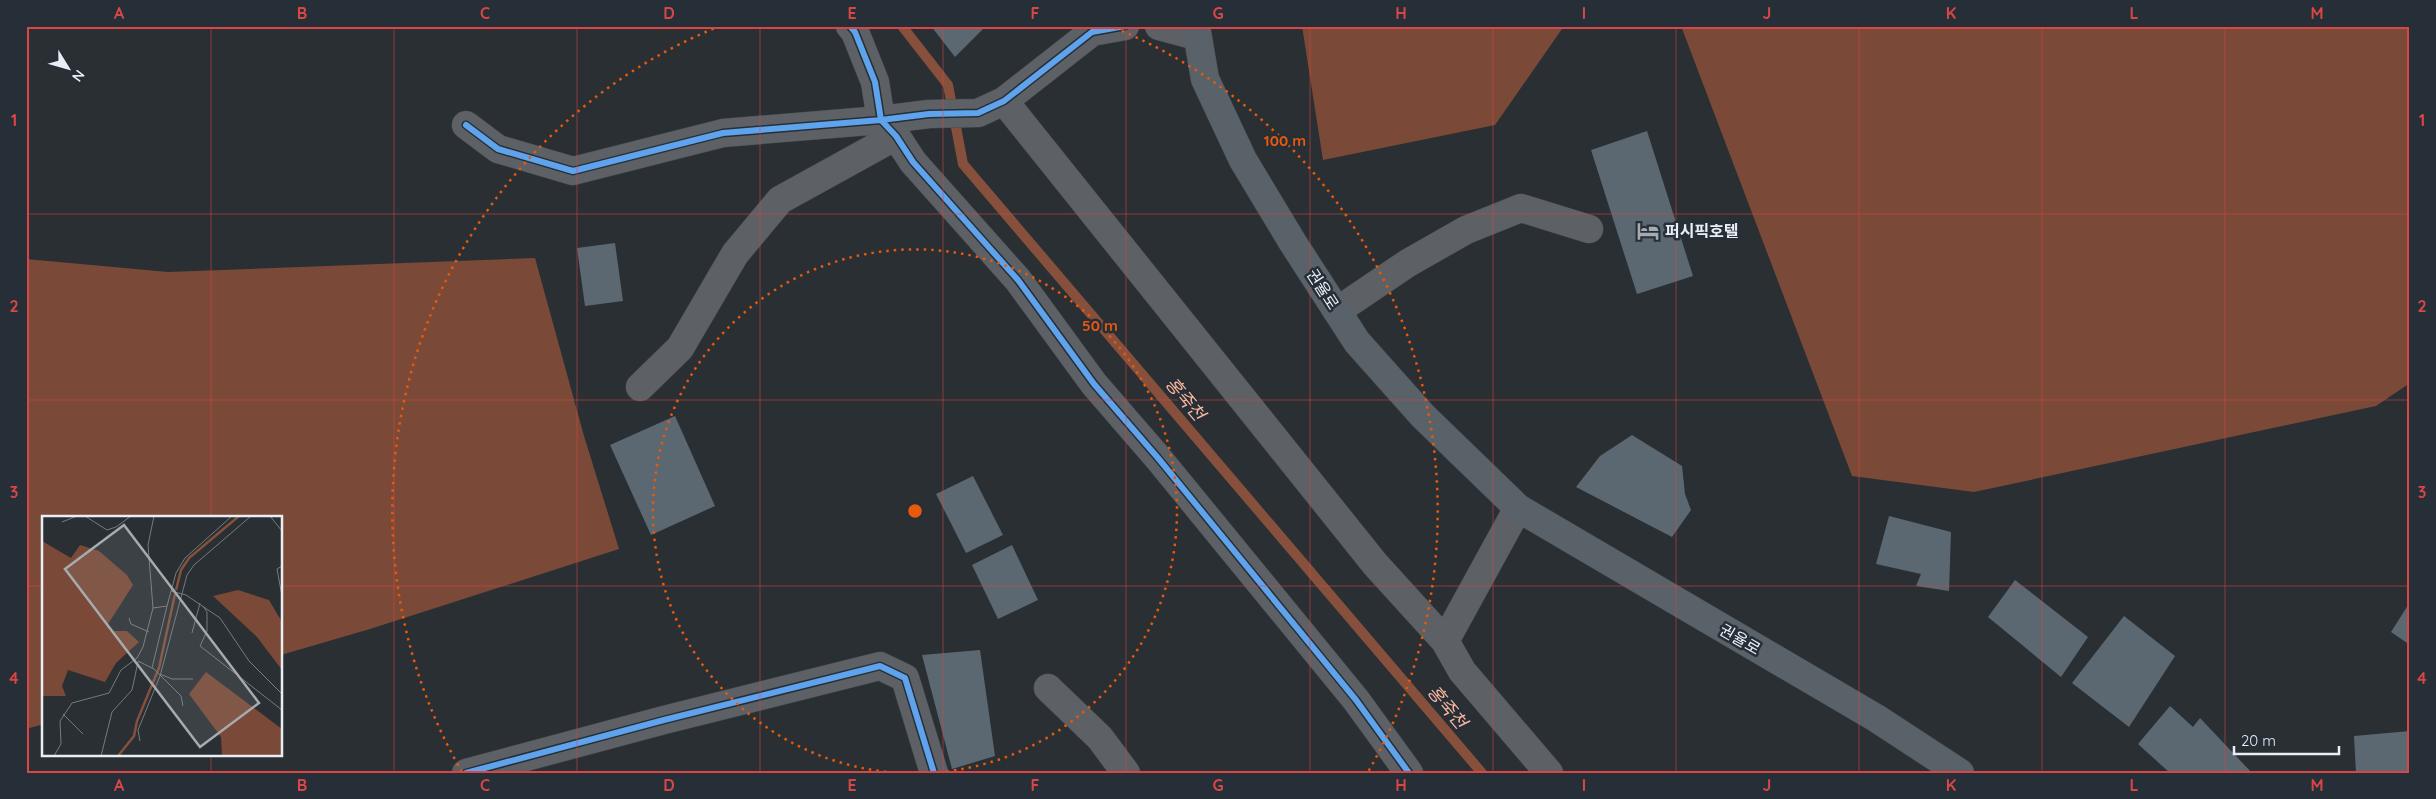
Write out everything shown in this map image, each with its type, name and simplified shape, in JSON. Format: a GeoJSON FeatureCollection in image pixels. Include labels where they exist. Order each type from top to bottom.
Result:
{"type":"FeatureCollection","features":[{"type":"Feature","properties":{"kind":"main road","name":"권율로"},"geometry":{"type":"LineString","coordinates":[[1196,31],[1205,79],[1243,160],[1357,342],[1423,416],[1518,508],[1876,718],[1960,773]]}},
{"type":"Feature","properties":{"kind":"street"},"geometry":{"type":"LineString","coordinates":[[850,26],[855,32],[889,128],[914,162],[1018,280],[1094,384],[1158,458],[1356,700],[1409,773]]}},
{"type":"Feature","properties":{"kind":"street"},"geometry":{"type":"LineString","coordinates":[[640,387],[680,348],[735,254],[780,200],[889,128],[929,114],[978,113],[1004,101],[1092,32],[1126,26]]}},
{"type":"Feature","properties":{"kind":"street"},"geometry":{"type":"LineString","coordinates":[[1159,26],[1196,31]]}},
{"type":"Feature","properties":{"kind":"street"},"geometry":{"type":"LineString","coordinates":[[1004,101],[1375,564],[1444,641],[1462,671],[1549,773]]}},
{"type":"Feature","properties":{"kind":"street"},"geometry":{"type":"LineString","coordinates":[[466,125],[498,149],[573,171],[723,133],[889,128]]}},
{"type":"Feature","properties":{"kind":"street"},"geometry":{"type":"LineString","coordinates":[[1337,311],[1408,263],[1466,230],[1521,208],[1589,229]]}},
{"type":"Feature","properties":{"kind":"street"},"geometry":{"type":"LineString","coordinates":[[1444,641],[1518,508]]}},
{"type":"Feature","properties":{"kind":"street"},"geometry":{"type":"LineString","coordinates":[[466,773],[880,666],[905,678],[934,773]]}},
{"type":"Feature","properties":{"kind":"street"},"geometry":{"type":"LineString","coordinates":[[1048,688],[1100,738],[1126,773]]}},
{"type":"Feature","properties":{"kind":"shaded area"},"geometry":{"type":"Polygon","coordinates":[[[1302,26],[1564,26],[1495,125],[1323,160],[1302,26]]]}},
{"type":"Feature","properties":{"kind":"shaded area"},"geometry":{"type":"Polygon","coordinates":[[[1681,26],[2410,26],[2410,383],[2376,406],[1974,492],[1852,476],[1681,26]]]}},
{"type":"Feature","properties":{"kind":"shaded area"},"geometry":{"type":"Polygon","coordinates":[[[535,258],[584,436],[619,549],[370,629],[282,655],[282,516],[42,516],[42,725],[26,729],[26,259],[168,272],[535,258]]]}},
{"type":"Feature","properties":{"kind":"building"},"geometry":{"type":"Polygon","coordinates":[[[931,26],[986,26],[955,57],[931,26]]]}},
{"type":"Feature","properties":{"kind":"building","name":"퍼시픽호텔"},"geometry":{"type":"Polygon","coordinates":[[[1647,131],[1693,276],[1637,294],[1591,150],[1647,131]]]}},
{"type":"Feature","properties":{"kind":"building"},"geometry":{"type":"Polygon","coordinates":[[[615,243],[623,301],[585,306],[577,248],[615,243]]]}},
{"type":"Feature","properties":{"kind":"building"},"geometry":{"type":"Polygon","coordinates":[[[675,416],[715,506],[651,535],[610,445],[675,416]]]}},
{"type":"Feature","properties":{"kind":"building"},"geometry":{"type":"Polygon","coordinates":[[[1632,435],[1682,466],[1685,494],[1691,510],[1672,537],[1576,487],[1600,456],[1632,435]]]}},
{"type":"Feature","properties":{"kind":"building"},"geometry":{"type":"Polygon","coordinates":[[[973,476],[1003,535],[966,553],[936,494],[973,476]]]}},
{"type":"Feature","properties":{"kind":"building"},"geometry":{"type":"Polygon","coordinates":[[[1889,516],[1951,532],[1949,591],[1916,586],[1921,574],[1876,564],[1889,516]]]}},
{"type":"Feature","properties":{"kind":"building"},"geometry":{"type":"Polygon","coordinates":[[[1012,545],[1038,600],[998,619],[972,565],[1012,545]]]}},
{"type":"Feature","properties":{"kind":"building"},"geometry":{"type":"Polygon","coordinates":[[[2015,580],[2088,637],[2061,677],[1988,617],[2015,580]]]}},
{"type":"Feature","properties":{"kind":"building"},"geometry":{"type":"Polygon","coordinates":[[[2410,602],[2410,645],[2391,632],[2410,602]]]}},
{"type":"Feature","properties":{"kind":"building"},"geometry":{"type":"Polygon","coordinates":[[[2124,616],[2175,656],[2129,727],[2072,683],[2124,616]]]}},
{"type":"Feature","properties":{"kind":"building"},"geometry":{"type":"Polygon","coordinates":[[[980,650],[995,756],[952,769],[922,655],[980,650]]]}},
{"type":"Feature","properties":{"kind":"building"},"geometry":{"type":"Polygon","coordinates":[[[2170,706],[2193,727],[2200,718],[2252,773],[2170,773],[2138,744],[2170,706]]]}},
{"type":"Feature","properties":{"kind":"building"},"geometry":{"type":"Polygon","coordinates":[[[2410,731],[2410,773],[2356,773],[2354,736],[2410,731]]]}},
{"type":"Feature","properties":{"kind":"waterway","name":"홍죽천"},"geometry":{"type":"LineString","coordinates":[[902,26],[948,85],[963,164],[1482,773]]}},
{"type":"Feature","properties":{"kind":"cycle path"},"geometry":{"type":"LineString","coordinates":[[850,26],[855,32],[875,82],[881,120],[896,136],[913,162],[1018,280],[1094,384],[1158,458],[1356,700],[1409,773]]}},
{"type":"Feature","properties":{"kind":"cycle path"},"geometry":{"type":"LineString","coordinates":[[466,125],[498,149],[573,171],[723,133],[881,120],[929,114],[978,113],[1004,101],[1092,32],[1125,26]]}},
{"type":"Feature","properties":{"kind":"cycle path"},"geometry":{"type":"LineString","coordinates":[[466,773],[664,720],[880,666],[905,678],[934,773]]}},
{"type":"Feature","properties":{"kind":"place","name":"퍼시픽호텔"},"geometry":{"type":"Point","coordinates":[1648,231]}}]}
